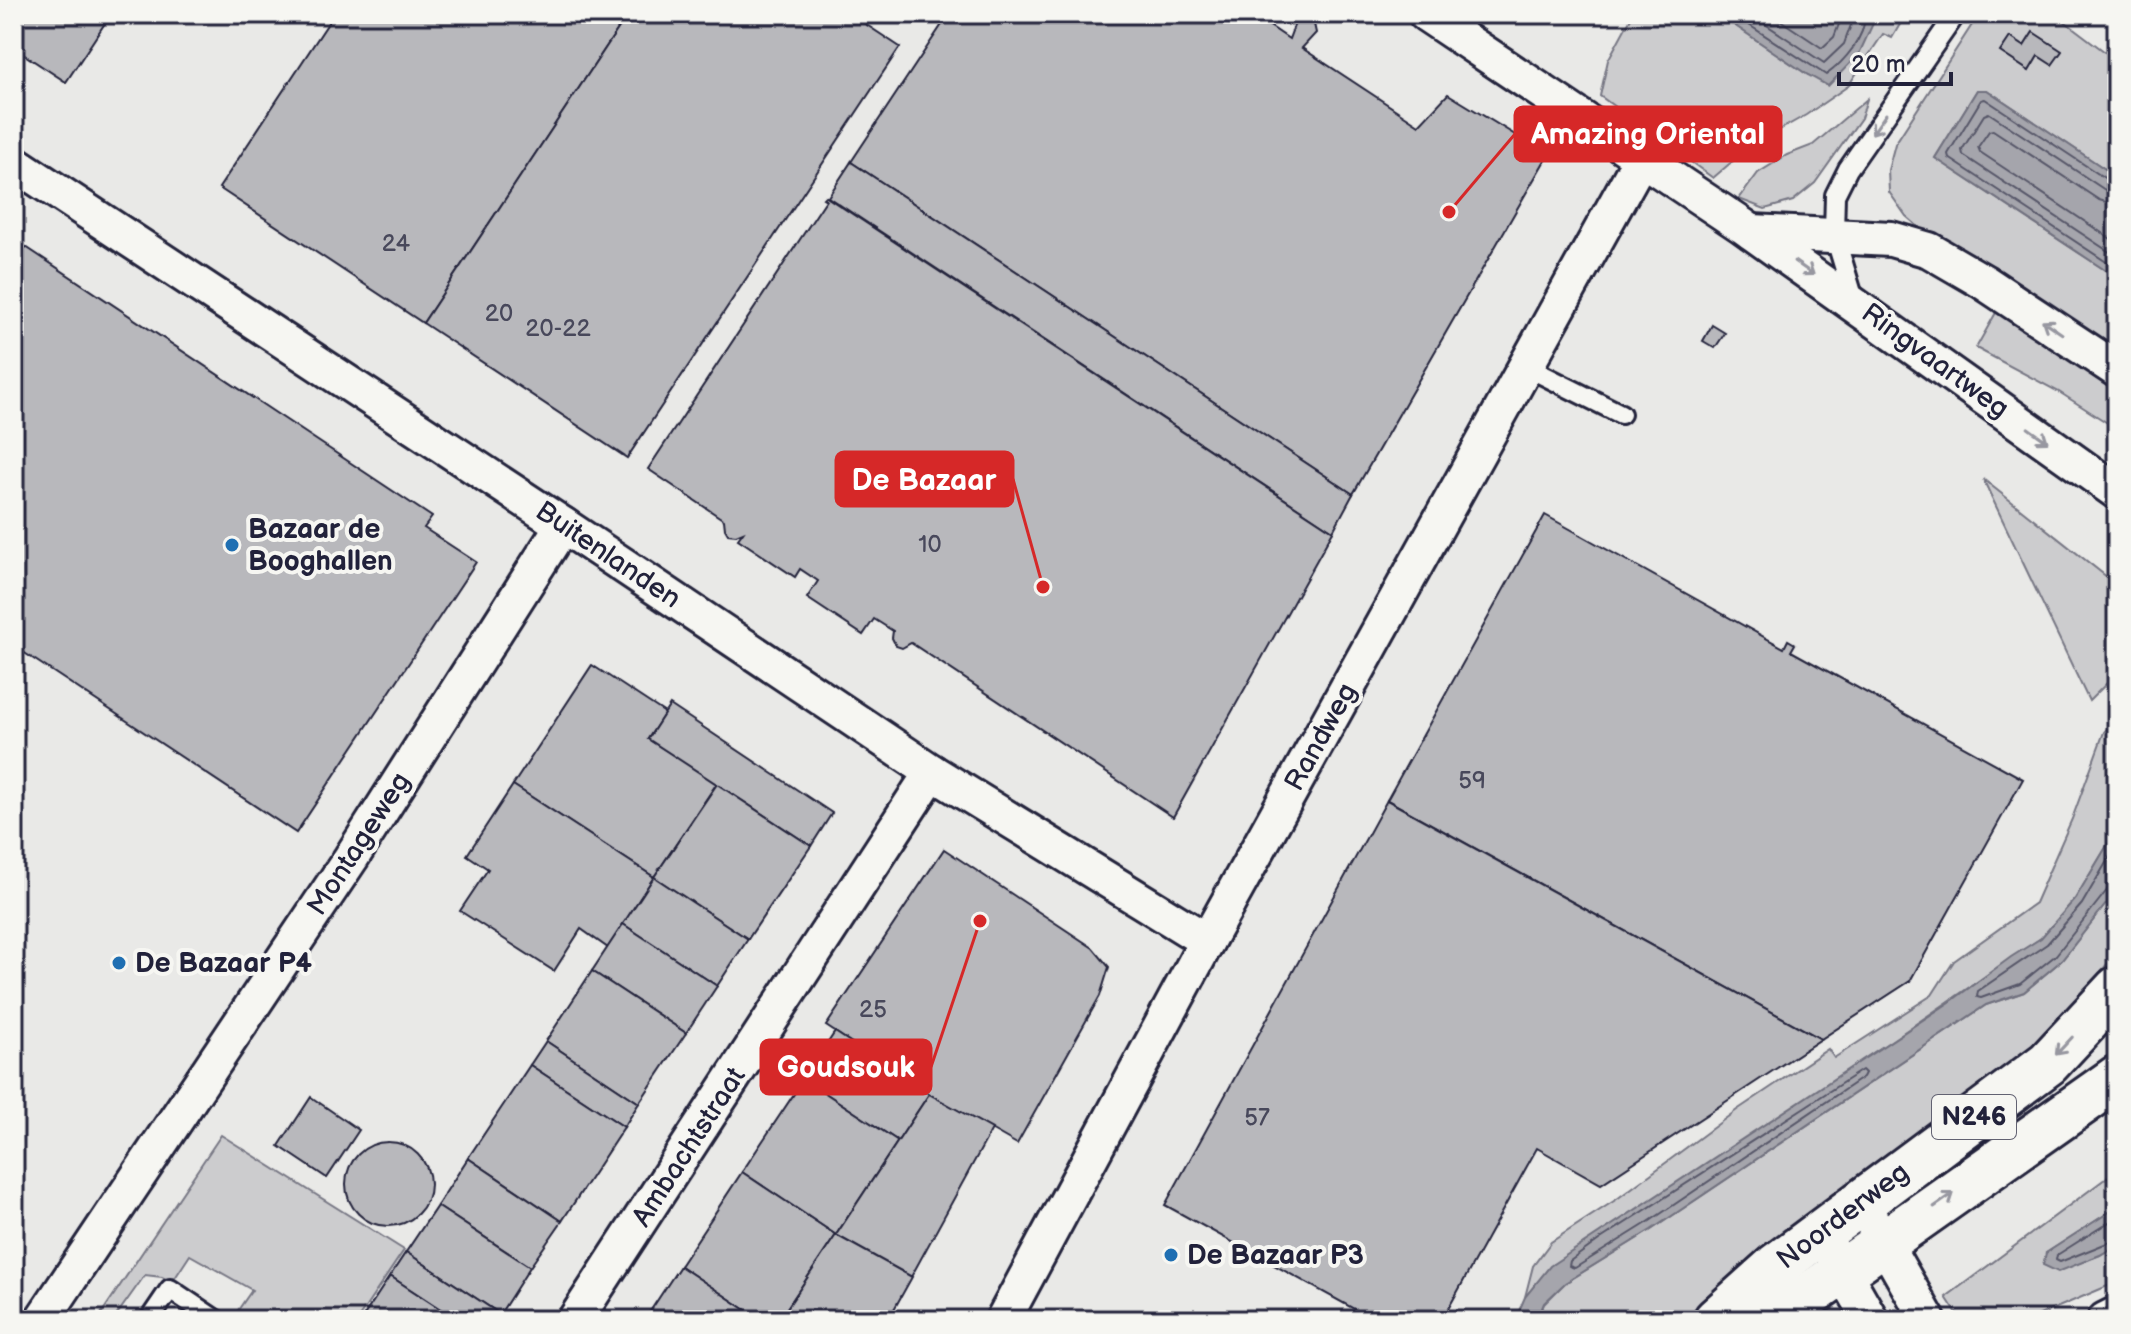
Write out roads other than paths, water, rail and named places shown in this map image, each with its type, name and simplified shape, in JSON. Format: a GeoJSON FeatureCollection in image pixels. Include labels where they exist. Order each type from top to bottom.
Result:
{"type":"FeatureCollection","features":[{"type":"Feature","properties":{"kind":"main road","name":"Noorderweg"},"geometry":{"type":"LineString","coordinates":[[1716,1320],[1776,1266],[2048,1063],[2117,989]]}},
{"type":"Feature","properties":{"kind":"main road","name":"Noorderweg"},"geometry":{"type":"LineString","coordinates":[[1774,1320],[2117,1078]]}},
{"type":"Feature","properties":{"kind":"street","name":"Ringvaartweg"},"geometry":{"type":"LineString","coordinates":[[1426,14],[1752,232],[2117,492]]}},
{"type":"Feature","properties":{"kind":"street","name":"Randweg"},"geometry":{"type":"LineString","coordinates":[[1003,1320],[1207,941],[1642,157]]}},
{"type":"Feature","properties":{"kind":"street","name":"Buitenlanden"},"geometry":{"type":"LineString","coordinates":[[14,163],[932,772],[1207,941]]}},
{"type":"Feature","properties":{"kind":"street"},"geometry":{"type":"LineString","coordinates":[[1752,232],[1891,239],[1929,250],[1984,282],[2117,370]]}},
{"type":"Feature","properties":{"kind":"street","name":"Montageweg"},"geometry":{"type":"LineString","coordinates":[[42,1320],[351,858],[563,525]]}},
{"type":"Feature","properties":{"kind":"street","name":"Ambachtstraat"},"geometry":{"type":"LineString","coordinates":[[578,1319],[932,772]]}},
{"type":"Feature","properties":{"kind":"street"},"geometry":{"type":"LineString","coordinates":[[1861,1202],[1928,1320]]}},
{"type":"Feature","properties":{"kind":"street"},"geometry":{"type":"LineString","coordinates":[[1821,1233],[1871,1320]]}},
{"type":"Feature","properties":{"kind":"street"},"geometry":{"type":"LineString","coordinates":[[2105,1320],[2117,1314]]}},
{"type":"Feature","properties":{"kind":"lane"},"geometry":{"type":"LineString","coordinates":[[1855,304],[1834,237],[1835,195],[1848,169],[1956,14]]}},
{"type":"Feature","properties":{"kind":"lane"},"geometry":{"type":"LineString","coordinates":[[1527,367],[1621,414]]}},
{"type":"Feature","properties":{"kind":"lane"},"geometry":{"type":"LineString","coordinates":[[149,1320],[170,1289],[216,1320]]}},
{"type":"Feature","properties":{"kind":"water"},"geometry":{"type":"Polygon","coordinates":[[[1718,14],[1868,14],[1875,19],[1859,54],[1828,86],[1718,14]]]}},
{"type":"Feature","properties":{"kind":"water"},"geometry":{"type":"Polygon","coordinates":[[[1977,90],[1987,90],[2117,177],[2117,278],[1935,158],[1977,90]]]}},
{"type":"Feature","properties":{"kind":"water"},"geometry":{"type":"Polygon","coordinates":[[[2117,829],[2117,890],[2062,960],[2024,992],[1986,1005],[1651,1230],[1565,1283],[1544,1303],[1537,1320],[1515,1320],[1525,1297],[1550,1266],[1950,1002],[2041,938],[2075,899],[2117,829]]]}},
{"type":"Feature","properties":{"kind":"water"},"geometry":{"type":"Polygon","coordinates":[[[2117,1207],[2117,1245],[2058,1272],[2043,1265],[2046,1253],[2117,1207]]]}},
{"type":"Feature","properties":{"kind":"place","name":"Amazing Oriental"},"geometry":{"type":"Point","coordinates":[1449,212]}},
{"type":"Feature","properties":{"kind":"place","name":"Bazaar de Booghallen"},"geometry":{"type":"Point","coordinates":[232,545]}},
{"type":"Feature","properties":{"kind":"place","name":"De Bazaar"},"geometry":{"type":"Point","coordinates":[1043,587]}},
{"type":"Feature","properties":{"kind":"place","name":"Goudsouk"},"geometry":{"type":"Point","coordinates":[980,921]}},
{"type":"Feature","properties":{"kind":"place","name":"De Bazaar P4"},"geometry":{"type":"Point","coordinates":[119,963]}},
{"type":"Feature","properties":{"kind":"place","name":"De Bazaar P3"},"geometry":{"type":"Point","coordinates":[1171,1255]}}]}
